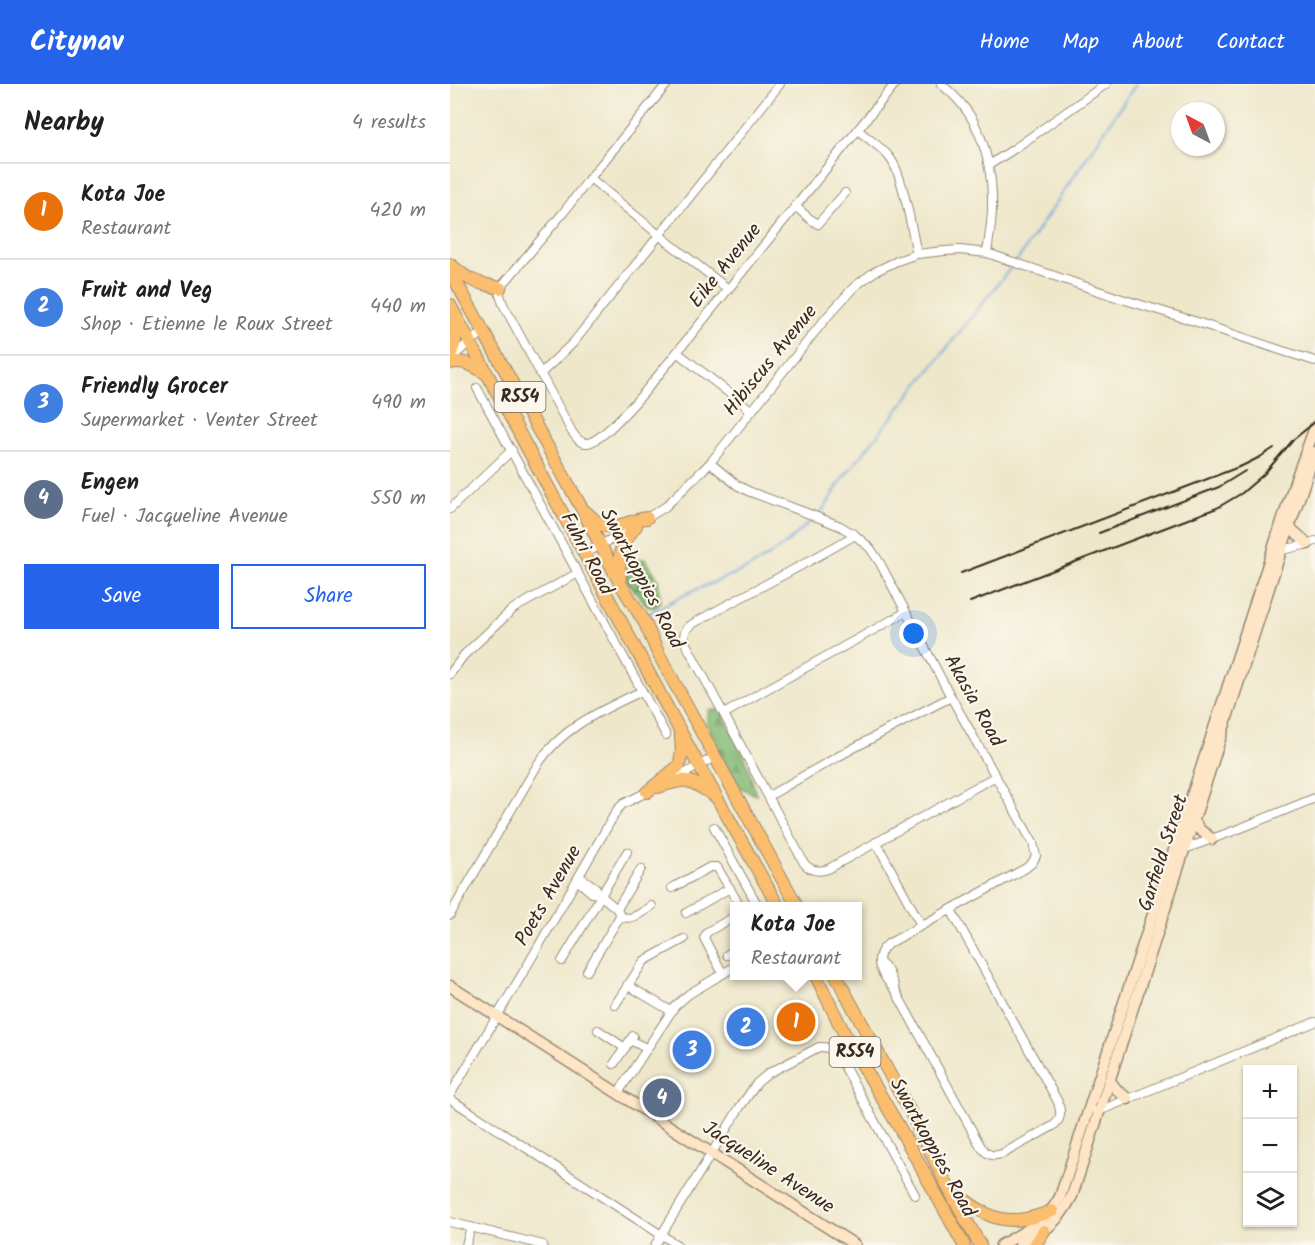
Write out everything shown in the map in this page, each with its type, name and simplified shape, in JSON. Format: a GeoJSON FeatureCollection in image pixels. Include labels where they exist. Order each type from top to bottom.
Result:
{"type":"FeatureCollection","features":[{"type":"Feature","properties":{"kind":"main road"},"geometry":{"type":"LineString","coordinates":[[450,264],[473,282],[500,288]]}},
{"type":"Feature","properties":{"kind":"main road","name":"Swartkoppies Road"},"geometry":{"type":"LineString","coordinates":[[450,271],[581,507],[620,583],[645,622],[658,652],[795,902]]}},
{"type":"Feature","properties":{"kind":"main road"},"geometry":{"type":"LineString","coordinates":[[453,310],[456,333],[450,360],[464,362],[488,375]]}},
{"type":"Feature","properties":{"kind":"main road","name":"Swartkoppies Road"},"geometry":{"type":"LineString","coordinates":[[453,310],[681,733],[776,902]]}},
{"type":"Feature","properties":{"kind":"main road"},"geometry":{"type":"LineString","coordinates":[[581,507],[598,523],[606,527],[646,518]]}},
{"type":"Feature","properties":{"kind":"main road"},"geometry":{"type":"LineString","coordinates":[[620,583],[621,546],[636,526]]}},
{"type":"Feature","properties":{"kind":"main road"},"geometry":{"type":"LineString","coordinates":[[652,789],[679,766],[682,752],[681,733]]}},
{"type":"Feature","properties":{"kind":"main road"},"geometry":{"type":"LineString","coordinates":[[652,789],[686,780],[717,797]]}},
{"type":"Feature","properties":{"kind":"main road"},"geometry":{"type":"LineString","coordinates":[[772,861],[774,873],[787,902]]}},
{"type":"Feature","properties":{"kind":"main road"},"geometry":{"type":"LineString","coordinates":[[810,980],[844,1033]]}},
{"type":"Feature","properties":{"kind":"main road","name":"Swartkoppies Road"},"geometry":{"type":"LineString","coordinates":[[818,980],[844,1033],[899,1127],[960,1242]]}},
{"type":"Feature","properties":{"kind":"main road","name":"Swartkoppies Road"},"geometry":{"type":"LineString","coordinates":[[839,980],[980,1245]]}},
{"type":"Feature","properties":{"kind":"main road"},"geometry":{"type":"LineString","coordinates":[[950,1191],[988,1215],[1001,1219],[1029,1219],[1052,1211]]}},
{"type":"Feature","properties":{"kind":"main road"},"geometry":{"type":"LineString","coordinates":[[1035,1245],[1044,1231]]}},
{"type":"Feature","properties":{"kind":"street"},"geometry":{"type":"LineString","coordinates":[[667,84],[500,288],[503,304],[540,374],[573,343],[780,84]]}},
{"type":"Feature","properties":{"kind":"street","name":"Eike Avenue"},"geometry":{"type":"LineString","coordinates":[[540,374],[572,432],[580,441],[583,443],[599,438],[643,394],[678,353],[895,84]]}},
{"type":"Feature","properties":{"kind":"street"},"geometry":{"type":"LineString","coordinates":[[942,84],[960,101],[970,115],[989,165],[992,209],[987,254]]}},
{"type":"Feature","properties":{"kind":"street"},"geometry":{"type":"LineString","coordinates":[[989,165],[1106,84]]}},
{"type":"Feature","properties":{"kind":"street"},"geometry":{"type":"LineString","coordinates":[[858,130],[885,153],[894,164],[903,191],[917,254]]}},
{"type":"Feature","properties":{"kind":"street"},"geometry":{"type":"LineString","coordinates":[[590,178],[729,289]]}},
{"type":"Feature","properties":{"kind":"street"},"geometry":{"type":"LineString","coordinates":[[795,206],[818,224],[845,193]]}},
{"type":"Feature","properties":{"kind":"street","name":"Hibiscus Avenue"},"geometry":{"type":"LineString","coordinates":[[584,554],[636,526],[665,507],[710,463],[826,318],[854,287],[874,272],[917,254],[960,250],[987,254],[1315,361]]}},
{"type":"Feature","properties":{"kind":"street"},"geometry":{"type":"LineString","coordinates":[[450,360],[469,342],[485,332]]}},
{"type":"Feature","properties":{"kind":"street"},"geometry":{"type":"LineString","coordinates":[[678,353],[752,411]]}},
{"type":"Feature","properties":{"kind":"street","name":"Fuhri Road"},"geometry":{"type":"LineString","coordinates":[[477,388],[666,735]]}},
{"type":"Feature","properties":{"kind":"street","name":"Garfield Street"},"geometry":{"type":"LineString","coordinates":[[1020,1245],[1044,1231],[1060,1216],[1072,1196],[1094,1110],[1277,551],[1295,482],[1315,427]]}},
{"type":"Feature","properties":{"kind":"street"},"geometry":{"type":"LineString","coordinates":[[450,509],[512,450]]}},
{"type":"Feature","properties":{"kind":"street","name":"Garfield Street"},"geometry":{"type":"LineString","coordinates":[[1277,551],[1289,527],[1315,452]]}},
{"type":"Feature","properties":{"kind":"street","name":"Akasia Road"},"geometry":{"type":"LineString","coordinates":[[710,463],[748,491],[840,526],[870,548],[1033,843],[1036,852],[1035,859],[1026,868],[951,910]]}},
{"type":"Feature","properties":{"kind":"street"},"geometry":{"type":"LineString","coordinates":[[1289,527],[1311,542]]}},
{"type":"Feature","properties":{"kind":"street"},"geometry":{"type":"LineString","coordinates":[[855,535],[817,558],[694,623],[686,630],[684,637],[804,863],[813,870],[828,869],[996,776]]}},
{"type":"Feature","properties":{"kind":"street"},"geometry":{"type":"LineString","coordinates":[[1277,551],[1311,542]]}},
{"type":"Feature","properties":{"kind":"street"},"geometry":{"type":"LineString","coordinates":[[450,674],[472,646],[513,609],[578,573]]}},
{"type":"Feature","properties":{"kind":"street"},"geometry":{"type":"LineString","coordinates":[[724,714],[906,612]]}},
{"type":"Feature","properties":{"kind":"street"},"geometry":{"type":"LineString","coordinates":[[450,915],[546,752],[581,722],[642,691]]}},
{"type":"Feature","properties":{"kind":"street"},"geometry":{"type":"LineString","coordinates":[[769,796],[820,766],[951,697]]}},
{"type":"Feature","properties":{"kind":"street","name":"Garfield Street"},"geometry":{"type":"LineString","coordinates":[[1180,850],[1194,821],[1219,729]]}},
{"type":"Feature","properties":{"kind":"street","name":"Poets Avenue"},"geometry":{"type":"LineString","coordinates":[[450,1097],[619,808],[716,756]]}},
{"type":"Feature","properties":{"kind":"street"},"geometry":{"type":"LineString","coordinates":[[1180,850],[1315,798]]}},
{"type":"Feature","properties":{"kind":"street"},"geometry":{"type":"LineString","coordinates":[[1194,821],[1200,830],[1212,839]]}},
{"type":"Feature","properties":{"kind":"street"},"geometry":{"type":"LineString","coordinates":[[714,827],[756,902]]}},
{"type":"Feature","properties":{"kind":"street"},"geometry":{"type":"LineString","coordinates":[[876,842],[921,925]]}},
{"type":"Feature","properties":{"kind":"street"},"geometry":{"type":"LineString","coordinates":[[562,962],[627,852]]}},
{"type":"Feature","properties":{"kind":"street"},"geometry":{"type":"LineString","coordinates":[[672,888],[714,866],[720,869],[738,902]]}},
{"type":"Feature","properties":{"kind":"street"},"geometry":{"type":"LineString","coordinates":[[587,971],[641,869]]}},
{"type":"Feature","properties":{"kind":"street"},"geometry":{"type":"LineString","coordinates":[[578,878],[596,888],[600,895],[625,919],[632,918],[652,906]]}},
{"type":"Feature","properties":{"kind":"street"},"geometry":{"type":"LineString","coordinates":[[686,913],[730,888]]}},
{"type":"Feature","properties":{"kind":"street"},"geometry":{"type":"LineString","coordinates":[[951,910],[1058,1102],[1060,1112],[1060,1119],[1053,1126],[1002,1154],[994,1156],[987,1154],[981,1147],[895,990],[887,969],[879,962],[883,948],[951,910]]}},
{"type":"Feature","properties":{"kind":"street"},"geometry":{"type":"LineString","coordinates":[[723,974],[704,938],[707,932],[730,920]]}},
{"type":"Feature","properties":{"kind":"street"},"geometry":{"type":"LineString","coordinates":[[615,1005],[646,959],[684,939]]}},
{"type":"Feature","properties":{"kind":"street"},"geometry":{"type":"LineString","coordinates":[[618,1093],[670,1011],[689,994],[730,970]]}},
{"type":"Feature","properties":{"kind":"street","name":"Garfield Street"},"geometry":{"type":"LineString","coordinates":[[1052,1211],[1060,1197],[1078,1146],[1110,1080],[1140,972]]}},
{"type":"Feature","properties":{"kind":"street"},"geometry":{"type":"LineString","coordinates":[[627,985],[670,1011]]}},
{"type":"Feature","properties":{"kind":"street","name":"Jacqueline Avenue"},"geometry":{"type":"LineString","coordinates":[[450,986],[855,1245]]}},
{"type":"Feature","properties":{"kind":"street"},"geometry":{"type":"LineString","coordinates":[[1094,1110],[1128,1099],[1315,1022]]}},
{"type":"Feature","properties":{"kind":"street"},"geometry":{"type":"LineString","coordinates":[[598,1030],[625,1048]]}},
{"type":"Feature","properties":{"kind":"street"},"geometry":{"type":"LineString","coordinates":[[614,1064],[632,1038],[646,1048]]}},
{"type":"Feature","properties":{"kind":"street"},"geometry":{"type":"LineString","coordinates":[[655,1245],[751,1090],[762,1078],[819,1047],[828,1047],[842,1062],[915,1195]]}},
{"type":"Feature","properties":{"kind":"street"},"geometry":{"type":"LineString","coordinates":[[1110,1080],[1128,1099]]}},
{"type":"Feature","properties":{"kind":"street"},"geometry":{"type":"LineString","coordinates":[[450,1097],[677,1245]]}},
{"type":"Feature","properties":{"kind":"street"},"geometry":{"type":"LineString","coordinates":[[1001,1245],[1035,1226],[1052,1211]]}},
{"type":"Feature","properties":{"kind":"street"},"geometry":{"type":"LineString","coordinates":[[450,1222],[543,1245]]}},
{"type":"Feature","properties":{"kind":"street"},"geometry":{"type":"LineString","coordinates":[[466,1245],[471,1227]]}},
{"type":"Feature","properties":{"kind":"green space"},"geometry":{"type":"Polygon","coordinates":[[[645,559],[658,579],[660,601],[655,607],[648,607],[626,580],[626,561],[645,559]]]}},
{"type":"Feature","properties":{"kind":"green space"},"geometry":{"type":"Polygon","coordinates":[[[709,710],[721,710],[746,760],[756,795],[739,787],[716,747],[707,721],[709,710]]]}},
{"type":"Feature","properties":{"kind":"waterway"},"geometry":{"type":"LineString","coordinates":[[1017,261],[1136,84]]}},
{"type":"Feature","properties":{"kind":"waterway"},"geometry":{"type":"LineString","coordinates":[[818,515],[846,473],[1013,265]]}},
{"type":"Feature","properties":{"kind":"waterway"},"geometry":{"type":"LineString","coordinates":[[648,614],[688,593],[749,568],[789,541],[813,519]]}},
{"type":"Feature","properties":{"kind":"railway"},"geometry":{"type":"LineString","coordinates":[[970,602],[1217,508],[1242,493],[1264,474],[1294,439],[1315,422]]}},
{"type":"Feature","properties":{"kind":"railway"},"geometry":{"type":"LineString","coordinates":[[961,573],[1244,465],[1274,448]]}},
{"type":"Feature","properties":{"kind":"railway"},"geometry":{"type":"LineString","coordinates":[[1099,533],[1219,487],[1245,471]]}},
{"type":"Feature","properties":{"kind":"place","name":"Kota Joe"},"geometry":{"type":"Point","coordinates":[796,1022]}},
{"type":"Feature","properties":{"kind":"place","name":"Fruit and Veg"},"geometry":{"type":"Point","coordinates":[746,1027]}},
{"type":"Feature","properties":{"kind":"place","name":"Friendly Grocer"},"geometry":{"type":"Point","coordinates":[692,1050]}},
{"type":"Feature","properties":{"kind":"place","name":"Engen"},"geometry":{"type":"Point","coordinates":[662,1098]}}]}
